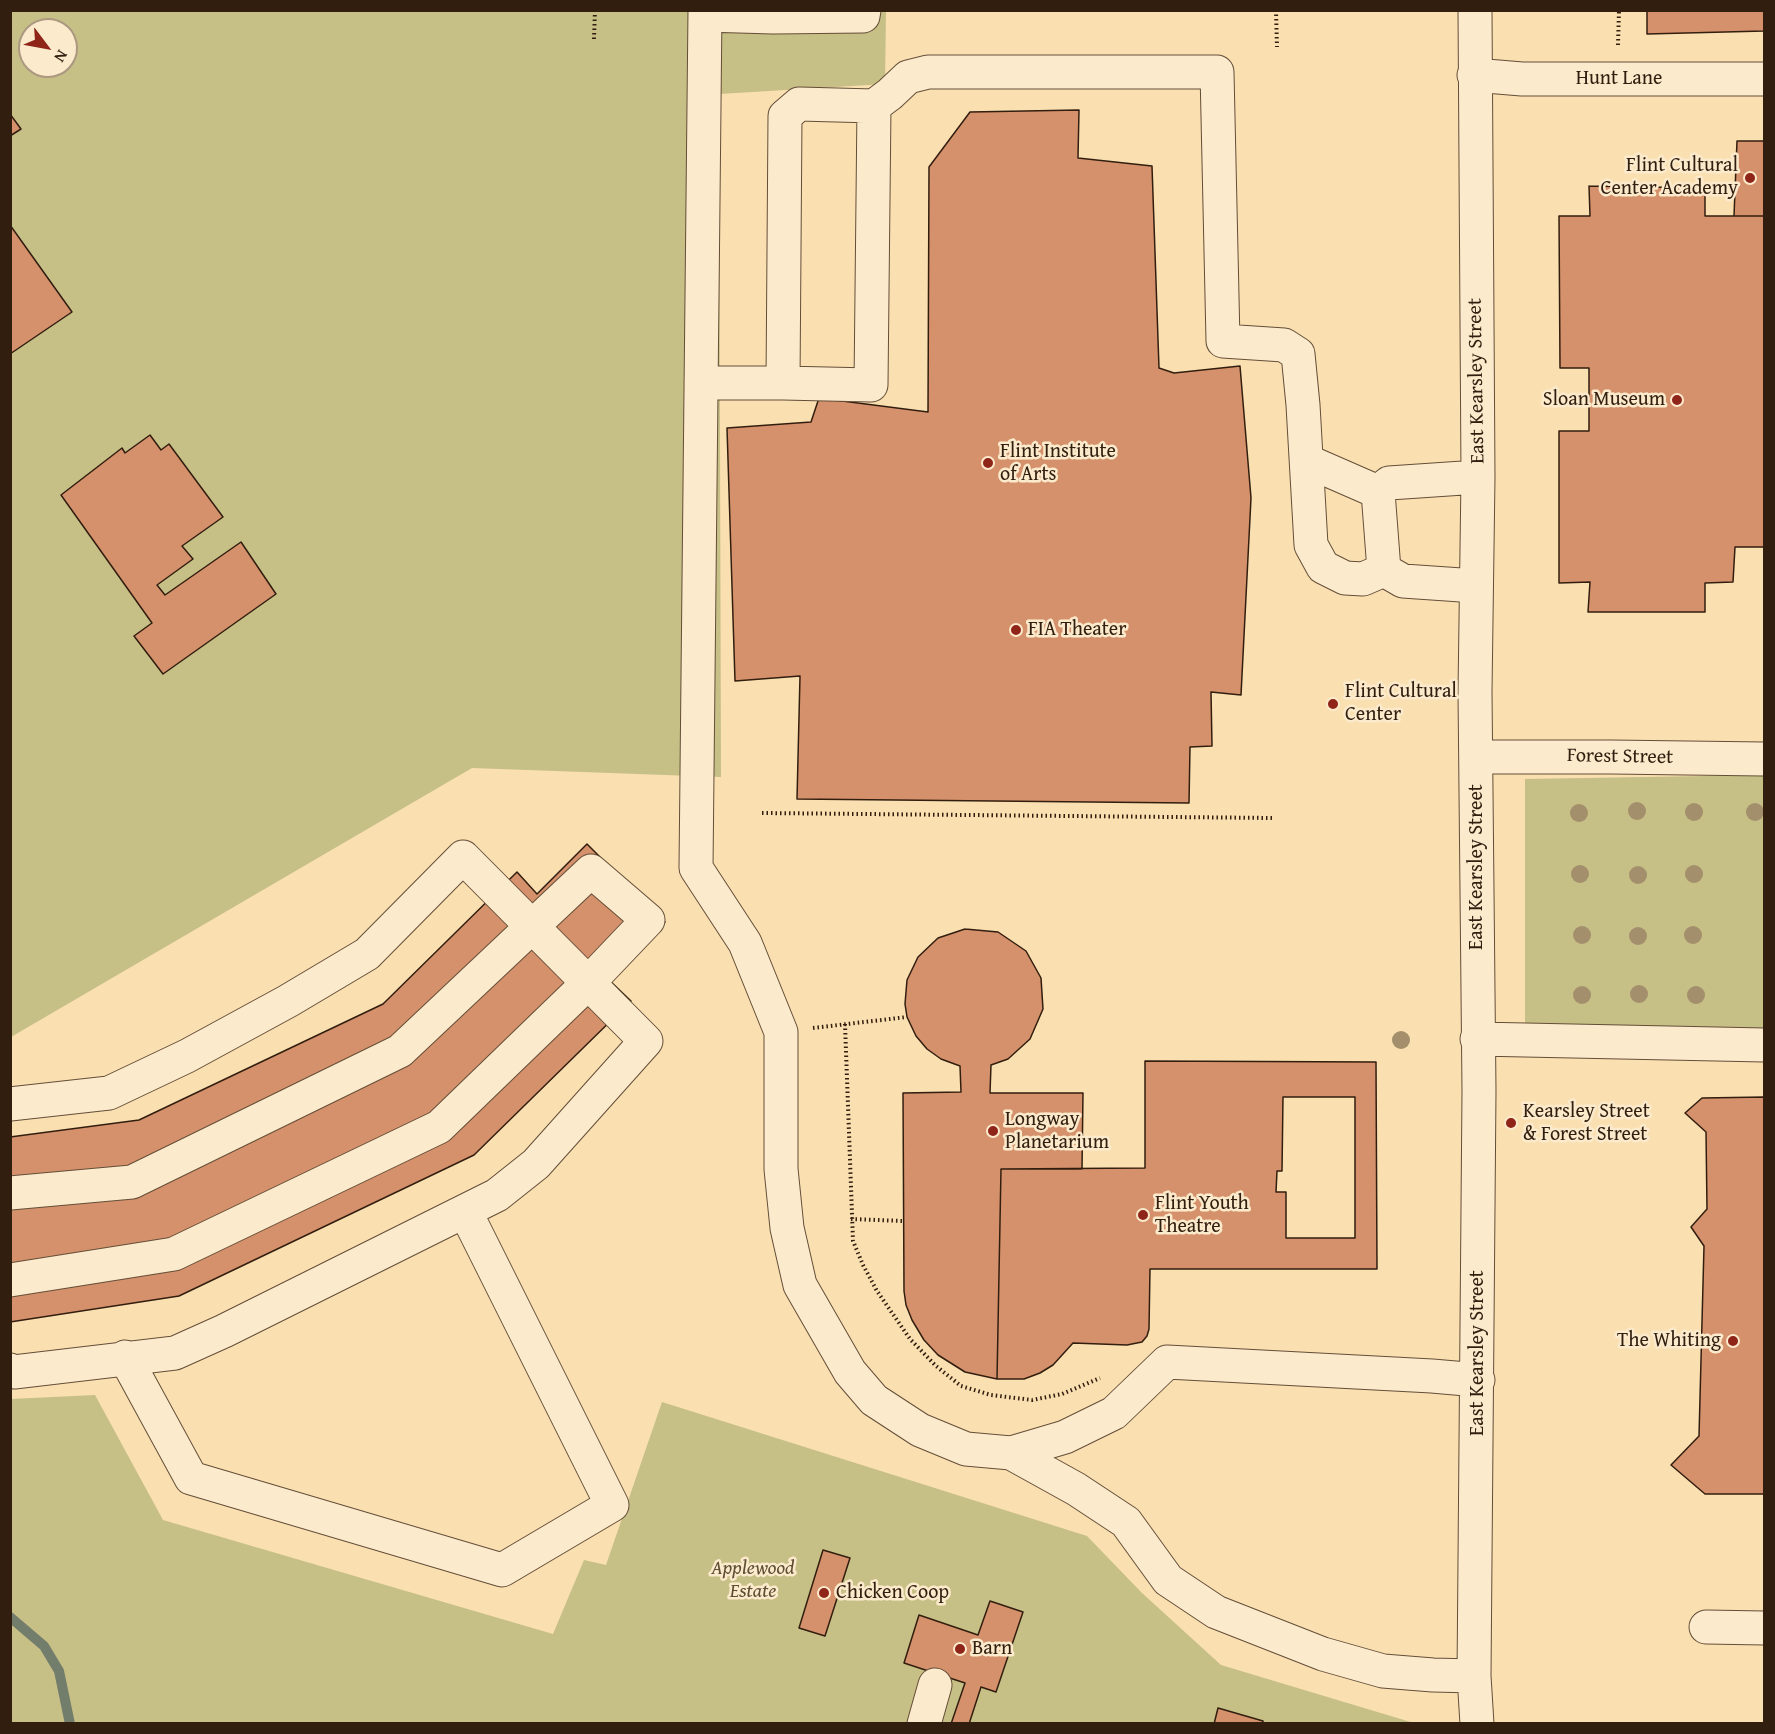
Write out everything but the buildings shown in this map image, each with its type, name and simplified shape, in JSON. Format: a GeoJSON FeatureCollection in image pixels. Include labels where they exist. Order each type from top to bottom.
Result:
{"type":"FeatureCollection","features":[{"type":"Feature","properties":{"kind":"street"},"geometry":{"type":"LineString","coordinates":[[864,10],[863,16],[705,13],[696,868],[745,942],[781,1032],[781,1169],[787,1228],[800,1285],[850,1372],[874,1400],[920,1430],[966,1449],[1011,1453],[1065,1437],[1114,1413],[1167,1362],[1478,1380]]}},
{"type":"Feature","properties":{"kind":"street","name":"East Kearsley Street"},"geometry":{"type":"LineString","coordinates":[[1475,10],[1479,1091],[1474,1676],[1477,1724]]}},
{"type":"Feature","properties":{"kind":"street"},"geometry":{"type":"LineString","coordinates":[[783,383],[785,116],[799,105],[874,106],[908,77],[928,72],[1217,72],[1223,341],[1284,345],[1298,354],[1311,545],[1323,567],[1346,578],[1363,579],[1384,570]]}},
{"type":"Feature","properties":{"kind":"street","name":"Hunt Lane"},"geometry":{"type":"LineString","coordinates":[[1474,75],[1522,79],[1764,79]]}},
{"type":"Feature","properties":{"kind":"street"},"geometry":{"type":"LineString","coordinates":[[701,383],[871,386],[874,106]]}},
{"type":"Feature","properties":{"kind":"street"},"geometry":{"type":"LineString","coordinates":[[1307,461],[1378,492]]}},
{"type":"Feature","properties":{"kind":"street"},"geometry":{"type":"LineString","coordinates":[[1378,492],[1389,483],[1478,477]]}},
{"type":"Feature","properties":{"kind":"street"},"geometry":{"type":"LineString","coordinates":[[1378,492],[1384,570]]}},
{"type":"Feature","properties":{"kind":"street"},"geometry":{"type":"LineString","coordinates":[[1384,570],[1403,581],[1476,586]]}},
{"type":"Feature","properties":{"kind":"street","name":"Forest Street"},"geometry":{"type":"LineString","coordinates":[[1476,758],[1764,759]]}},
{"type":"Feature","properties":{"kind":"street"},"geometry":{"type":"LineString","coordinates":[[10,1104],[109,1093],[187,1056],[278,1007],[367,954],[463,857],[646,1041],[536,1164],[497,1195],[214,1336],[175,1353],[14,1372],[10,1370]]}},
{"type":"Feature","properties":{"kind":"street"},"geometry":{"type":"LineString","coordinates":[[10,1193],[132,1182],[400,1051],[591,871],[648,920],[588,983],[439,1127],[174,1254],[10,1280]]}},
{"type":"Feature","properties":{"kind":"street"},"geometry":{"type":"LineString","coordinates":[[1478,1039],[1764,1045]]}},
{"type":"Feature","properties":{"kind":"street"},"geometry":{"type":"LineString","coordinates":[[126,1357],[190,1478],[502,1570],[612,1505],[465,1211]]}},
{"type":"Feature","properties":{"kind":"street"},"geometry":{"type":"LineString","coordinates":[[1011,1453],[1076,1488],[1126,1522],[1168,1580],[1216,1612],[1323,1654],[1383,1671],[1474,1676]]}},
{"type":"Feature","properties":{"kind":"street"},"geometry":{"type":"LineString","coordinates":[[1706,1627],[1764,1628]]}},
{"type":"Feature","properties":{"kind":"street"},"geometry":{"type":"LineString","coordinates":[[924,1724],[935,1685]]}},
{"type":"Feature","properties":{"kind":"path"},"geometry":{"type":"LineString","coordinates":[[594,39],[595,10]]}},
{"type":"Feature","properties":{"kind":"path"},"geometry":{"type":"LineString","coordinates":[[1276,10],[1277,47]]}},
{"type":"Feature","properties":{"kind":"path"},"geometry":{"type":"LineString","coordinates":[[1618,55],[1619,10]]}},
{"type":"Feature","properties":{"kind":"path"},"geometry":{"type":"LineString","coordinates":[[762,813],[1274,818]]}},
{"type":"Feature","properties":{"kind":"path"},"geometry":{"type":"LineString","coordinates":[[781,1032],[907,1017]]}},
{"type":"Feature","properties":{"kind":"path"},"geometry":{"type":"LineString","coordinates":[[845,1024],[853,1241],[877,1291],[910,1339],[936,1366],[961,1386],[991,1395],[1032,1400],[1062,1394],[1103,1376]]}},
{"type":"Feature","properties":{"kind":"path"},"geometry":{"type":"LineString","coordinates":[[851,1219],[903,1221]]}},
{"type":"Feature","properties":{"kind":"green space"},"geometry":{"type":"Polygon","coordinates":[[[11,11],[886,11],[885,84],[719,94],[721,777],[472,768],[11,1037],[11,11]]]}},
{"type":"Feature","properties":{"kind":"green space"},"geometry":{"type":"Polygon","coordinates":[[[1764,775],[1764,1030],[1525,1029],[1525,779],[1764,775]]]}},
{"type":"Feature","properties":{"kind":"green space","name":"Applewood Estate"},"geometry":{"type":"Polygon","coordinates":[[[95,1395],[163,1520],[553,1634],[584,1560],[606,1565],[662,1402],[1087,1536],[1142,1593],[1221,1665],[1414,1723],[11,1724],[11,1399],[95,1395]]]}},
{"type":"Feature","properties":{"kind":"waterway"},"geometry":{"type":"LineString","coordinates":[[10,1617],[44,1646],[59,1671],[70,1724]]}},
{"type":"Feature","properties":{"kind":"place","name":"Flint Cultural Center Academy"},"geometry":{"type":"Point","coordinates":[1750,178]}},
{"type":"Feature","properties":{"kind":"place","name":"Sloan Museum"},"geometry":{"type":"Point","coordinates":[1677,400]}},
{"type":"Feature","properties":{"kind":"place","name":"Flint Institute of Arts"},"geometry":{"type":"Point","coordinates":[988,463]}},
{"type":"Feature","properties":{"kind":"place","name":"FIA Theater"},"geometry":{"type":"Point","coordinates":[1016,630]}},
{"type":"Feature","properties":{"kind":"place","name":"Flint Cultural Center"},"geometry":{"type":"Point","coordinates":[1333,704]}},
{"type":"Feature","properties":{"kind":"place","name":"Kearsley Street & Forest Street"},"geometry":{"type":"Point","coordinates":[1511,1123]}},
{"type":"Feature","properties":{"kind":"place","name":"Longway Planetarium"},"geometry":{"type":"Point","coordinates":[993,1131]}},
{"type":"Feature","properties":{"kind":"place","name":"Flint Youth Theatre"},"geometry":{"type":"Point","coordinates":[1143,1215]}},
{"type":"Feature","properties":{"kind":"place","name":"The Whiting"},"geometry":{"type":"Point","coordinates":[1733,1341]}},
{"type":"Feature","properties":{"kind":"place","name":"Chicken Coop"},"geometry":{"type":"Point","coordinates":[824,1593]}},
{"type":"Feature","properties":{"kind":"place","name":"Barn"},"geometry":{"type":"Point","coordinates":[960,1649]}}]}
